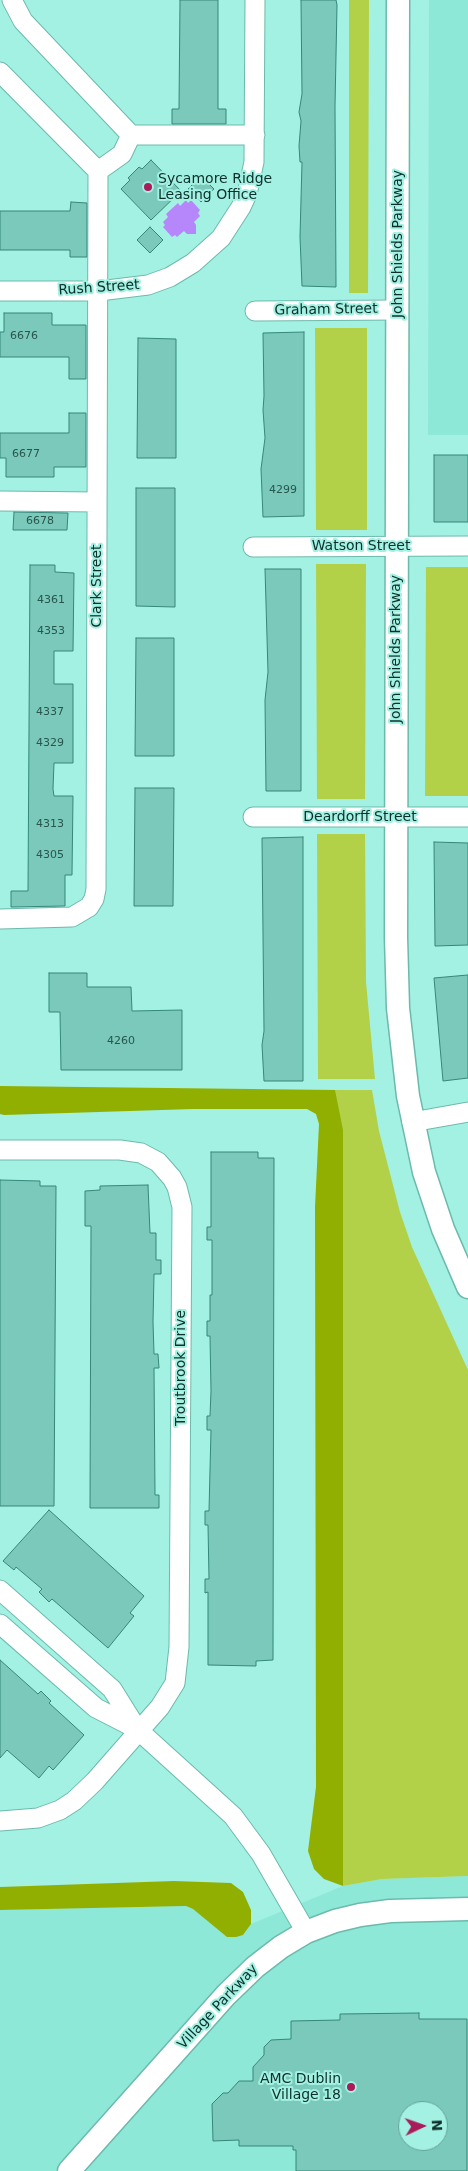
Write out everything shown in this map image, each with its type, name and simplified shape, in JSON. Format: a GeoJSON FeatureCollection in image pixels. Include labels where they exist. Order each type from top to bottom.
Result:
{"type":"FeatureCollection","features":[{"type":"Feature","properties":{"kind":"street"},"geometry":{"type":"LineString","coordinates":[[12,0],[22,21],[131,135],[255,135]]}},
{"type":"Feature","properties":{"kind":"street","name":"Rush Street"},"geometry":{"type":"LineString","coordinates":[[0,291],[99,291],[138,287],[159,282],[193,263],[213,246],[229,228],[247,194],[254,162],[255,0]]}},
{"type":"Feature","properties":{"kind":"street","name":"John Shields Parkway"},"geometry":{"type":"LineString","coordinates":[[398,0],[396,816],[398,999],[401,1044],[412,1122],[437,1212],[468,1287]]}},
{"type":"Feature","properties":{"kind":"street"},"geometry":{"type":"LineString","coordinates":[[0,72],[98,171],[122,154],[131,135]]}},
{"type":"Feature","properties":{"kind":"street","name":"Clark Street"},"geometry":{"type":"LineString","coordinates":[[0,919],[72,917],[89,907],[95,894],[98,171]]}},
{"type":"Feature","properties":{"kind":"street","name":"Graham Street"},"geometry":{"type":"LineString","coordinates":[[255,311],[398,310]]}},
{"type":"Feature","properties":{"kind":"street"},"geometry":{"type":"LineString","coordinates":[[0,501],[97,502]]}},
{"type":"Feature","properties":{"kind":"street","name":"Watson Street"},"geometry":{"type":"LineString","coordinates":[[253,547],[468,546]]}},
{"type":"Feature","properties":{"kind":"street","name":"Deardorff Street"},"geometry":{"type":"LineString","coordinates":[[253,817],[468,817]]}},
{"type":"Feature","properties":{"kind":"street"},"geometry":{"type":"LineString","coordinates":[[412,1122],[468,1112]]}},
{"type":"Feature","properties":{"kind":"street","name":"Troutbrook Drive"},"geometry":{"type":"LineString","coordinates":[[0,1150],[120,1150],[140,1153],[150,1157],[166,1170],[177,1187],[180,1197],[182,1236],[179,1659],[175,1683],[168,1696],[140,1730],[87,1790],[67,1806],[38,1818],[0,1821]]}},
{"type":"Feature","properties":{"kind":"street"},"geometry":{"type":"LineString","coordinates":[[0,1590],[115,1692],[140,1730],[203,1787],[243,1828],[261,1854],[306,1932]]}},
{"type":"Feature","properties":{"kind":"street"},"geometry":{"type":"LineString","coordinates":[[0,1624],[96,1708],[140,1730]]}},
{"type":"Feature","properties":{"kind":"street","name":"Village Parkway"},"geometry":{"type":"LineString","coordinates":[[70,2171],[243,1978],[266,1957],[306,1932],[335,1921],[373,1912],[468,1909]]}},
{"type":"Feature","properties":{"kind":"shaded area"},"geometry":{"type":"Polygon","coordinates":[[[429,0],[468,0],[468,435],[428,435],[429,0]]]}},
{"type":"Feature","properties":{"kind":"shaded area"},"geometry":{"type":"Polygon","coordinates":[[[186,200],[188,203],[191,200],[200,210],[198,213],[200,216],[194,222],[196,234],[187,234],[184,231],[177,237],[175,235],[172,237],[163,227],[165,225],[163,222],[168,217],[166,214],[178,203],[180,206],[186,200]]]}},
{"type":"Feature","properties":{"kind":"shaded area"},"geometry":{"type":"Polygon","coordinates":[[[468,1876],[468,2171],[0,2171],[0,1910],[186,1906],[193,1909],[227,1936],[243,1935],[251,1924],[343,1886],[382,1879],[468,1876]]]}},
{"type":"Feature","properties":{"kind":"green space"},"geometry":{"type":"Polygon","coordinates":[[[349,0],[369,0],[368,293],[349,293],[349,0]]]}},
{"type":"Feature","properties":{"kind":"green space"},"geometry":{"type":"Polygon","coordinates":[[[315,328],[367,328],[367,530],[316,530],[315,328]]]}},
{"type":"Feature","properties":{"kind":"green space"},"geometry":{"type":"Polygon","coordinates":[[[316,564],[366,564],[365,799],[317,799],[316,564]]]}},
{"type":"Feature","properties":{"kind":"green space"},"geometry":{"type":"Polygon","coordinates":[[[426,567],[468,567],[468,796],[425,796],[426,567]]]}},
{"type":"Feature","properties":{"kind":"green space"},"geometry":{"type":"Polygon","coordinates":[[[317,834],[365,834],[366,982],[375,1079],[318,1079],[317,834]]]}},
{"type":"Feature","properties":{"kind":"green space"},"geometry":{"type":"Polygon","coordinates":[[[0,1086],[335,1090],[343,1130],[343,1886],[324,1879],[314,1869],[308,1851],[316,1787],[315,1207],[319,1124],[316,1114],[307,1109],[193,1109],[4,1115],[0,1114],[0,1086]]]}},
{"type":"Feature","properties":{"kind":"green space"},"geometry":{"type":"Polygon","coordinates":[[[335,1090],[372,1090],[379,1131],[400,1212],[412,1247],[468,1370],[468,1876],[382,1879],[343,1886],[342,1593],[335,1090]]]}},
{"type":"Feature","properties":{"kind":"green space"},"geometry":{"type":"Polygon","coordinates":[[[174,1881],[231,1883],[243,1892],[251,1910],[251,1924],[243,1935],[227,1937],[193,1909],[186,1906],[0,1910],[0,1887],[174,1881]]]}},
{"type":"Feature","properties":{"kind":"building"},"geometry":{"type":"Polygon","coordinates":[[[180,0],[218,0],[218,109],[226,109],[226,124],[172,124],[172,109],[179,109],[180,0]]]}},
{"type":"Feature","properties":{"kind":"building"},"geometry":{"type":"Polygon","coordinates":[[[301,0],[336,0],[337,5],[335,106],[336,287],[302,286],[300,237],[302,162],[300,162],[299,146],[301,121],[299,112],[302,94],[301,0]]]}},
{"type":"Feature","properties":{"kind":"building","name":"Sycamore Ridge Leasing Office"},"geometry":{"type":"Polygon","coordinates":[[[151,160],[181,191],[151,220],[121,189],[130,180],[128,178],[139,167],[142,169],[151,160]]]}},
{"type":"Feature","properties":{"kind":"building"},"geometry":{"type":"Polygon","coordinates":[[[201,176],[214,189],[201,202],[188,189],[201,176]]]}},
{"type":"Feature","properties":{"kind":"building"},"geometry":{"type":"Polygon","coordinates":[[[71,202],[87,203],[87,257],[70,257],[70,250],[0,250],[0,211],[70,211],[71,202]]]}},
{"type":"Feature","properties":{"kind":"building"},"geometry":{"type":"Polygon","coordinates":[[[150,227],[163,240],[150,253],[137,240],[150,227]]]}},
{"type":"Feature","properties":{"kind":"building"},"geometry":{"type":"Polygon","coordinates":[[[4,313],[52,313],[52,325],[86,325],[86,379],[69,379],[69,357],[0,357],[0,332],[4,332],[4,313]]]}},
{"type":"Feature","properties":{"kind":"building"},"geometry":{"type":"Polygon","coordinates":[[[304,332],[304,516],[263,517],[261,469],[265,438],[263,333],[304,332]]]}},
{"type":"Feature","properties":{"kind":"building"},"geometry":{"type":"Polygon","coordinates":[[[138,338],[176,339],[176,458],[137,458],[138,338]]]}},
{"type":"Feature","properties":{"kind":"building"},"geometry":{"type":"Polygon","coordinates":[[[69,413],[86,413],[86,467],[54,467],[54,477],[6,477],[6,458],[0,458],[0,433],[69,433],[69,413]]]}},
{"type":"Feature","properties":{"kind":"building"},"geometry":{"type":"Polygon","coordinates":[[[434,455],[468,455],[468,522],[434,522],[434,455]]]}},
{"type":"Feature","properties":{"kind":"building"},"geometry":{"type":"Polygon","coordinates":[[[136,488],[175,488],[175,607],[136,606],[136,488]]]}},
{"type":"Feature","properties":{"kind":"building"},"geometry":{"type":"Polygon","coordinates":[[[14,512],[68,513],[67,530],[13,530],[14,512]]]}},
{"type":"Feature","properties":{"kind":"building"},"geometry":{"type":"Polygon","coordinates":[[[30,565],[55,565],[55,572],[74,573],[73,651],[54,651],[54,684],[73,684],[73,763],[54,763],[53,789],[54,796],[73,796],[72,875],[65,875],[65,906],[11,907],[11,891],[28,891],[30,565]]]}},
{"type":"Feature","properties":{"kind":"building"},"geometry":{"type":"Polygon","coordinates":[[[265,569],[301,569],[301,791],[266,791],[265,700],[268,672],[265,569]]]}},
{"type":"Feature","properties":{"kind":"building"},"geometry":{"type":"Polygon","coordinates":[[[136,638],[174,638],[174,756],[135,756],[136,638]]]}},
{"type":"Feature","properties":{"kind":"building"},"geometry":{"type":"Polygon","coordinates":[[[135,788],[174,788],[173,906],[134,906],[135,788]]]}},
{"type":"Feature","properties":{"kind":"building"},"geometry":{"type":"Polygon","coordinates":[[[303,837],[303,1081],[264,1081],[262,1045],[264,1031],[262,838],[303,837]]]}},
{"type":"Feature","properties":{"kind":"building"},"geometry":{"type":"Polygon","coordinates":[[[434,842],[468,843],[468,945],[435,946],[434,842]]]}},
{"type":"Feature","properties":{"kind":"building"},"geometry":{"type":"Polygon","coordinates":[[[49,973],[87,973],[87,987],[131,987],[132,1011],[182,1010],[182,1070],[61,1070],[60,1012],[49,1012],[49,973]]]}},
{"type":"Feature","properties":{"kind":"building"},"geometry":{"type":"Polygon","coordinates":[[[468,975],[468,1078],[443,1081],[434,978],[468,975]]]}},
{"type":"Feature","properties":{"kind":"building"},"geometry":{"type":"Polygon","coordinates":[[[211,1152],[258,1152],[258,1158],[274,1158],[273,1660],[256,1661],[256,1666],[208,1665],[208,1592],[205,1593],[205,1579],[209,1579],[208,1525],[205,1525],[205,1511],[209,1511],[211,1430],[207,1430],[207,1416],[210,1416],[211,1391],[210,1336],[207,1336],[207,1321],[210,1321],[210,1295],[212,1295],[212,1240],[207,1240],[207,1227],[211,1227],[211,1152]]]}},
{"type":"Feature","properties":{"kind":"building"},"geometry":{"type":"Polygon","coordinates":[[[0,1180],[40,1181],[40,1186],[56,1186],[54,1506],[0,1506],[0,1180]]]}},
{"type":"Feature","properties":{"kind":"building"},"geometry":{"type":"Polygon","coordinates":[[[148,1185],[150,1233],[156,1233],[156,1260],[161,1260],[161,1274],[154,1274],[153,1322],[154,1354],[158,1354],[159,1368],[154,1368],[155,1495],[159,1495],[159,1508],[90,1508],[91,1226],[85,1226],[85,1191],[100,1190],[100,1186],[148,1185]]]}},
{"type":"Feature","properties":{"kind":"building"},"geometry":{"type":"Polygon","coordinates":[[[49,1510],[144,1596],[130,1613],[134,1616],[108,1648],[52,1599],[49,1602],[39,1592],[42,1589],[16,1567],[14,1570],[3,1561],[49,1510]]]}},
{"type":"Feature","properties":{"kind":"building"},"geometry":{"type":"Polygon","coordinates":[[[0,1660],[38,1694],[41,1691],[51,1701],[49,1703],[84,1735],[53,1770],[49,1766],[39,1778],[7,1750],[0,1758],[0,1660]]]}},
{"type":"Feature","properties":{"kind":"building","name":"AMC Dublin Village 18"},"geometry":{"type":"Polygon","coordinates":[[[419,2013],[419,2019],[467,2019],[467,2171],[296,2171],[296,2150],[293,2150],[293,2146],[239,2146],[239,2140],[213,2141],[212,2104],[223,2093],[228,2093],[239,2081],[253,2081],[253,2067],[264,2055],[264,2047],[271,2040],[291,2039],[291,2021],[340,2020],[340,2014],[419,2013]]]}},
{"type":"Feature","properties":{"kind":"place","name":"Sycamore Ridge Leasing Office"},"geometry":{"type":"Point","coordinates":[148,187]}},
{"type":"Feature","properties":{"kind":"place","name":"AMC Dublin Village 18"},"geometry":{"type":"Point","coordinates":[351,2087]}}]}
